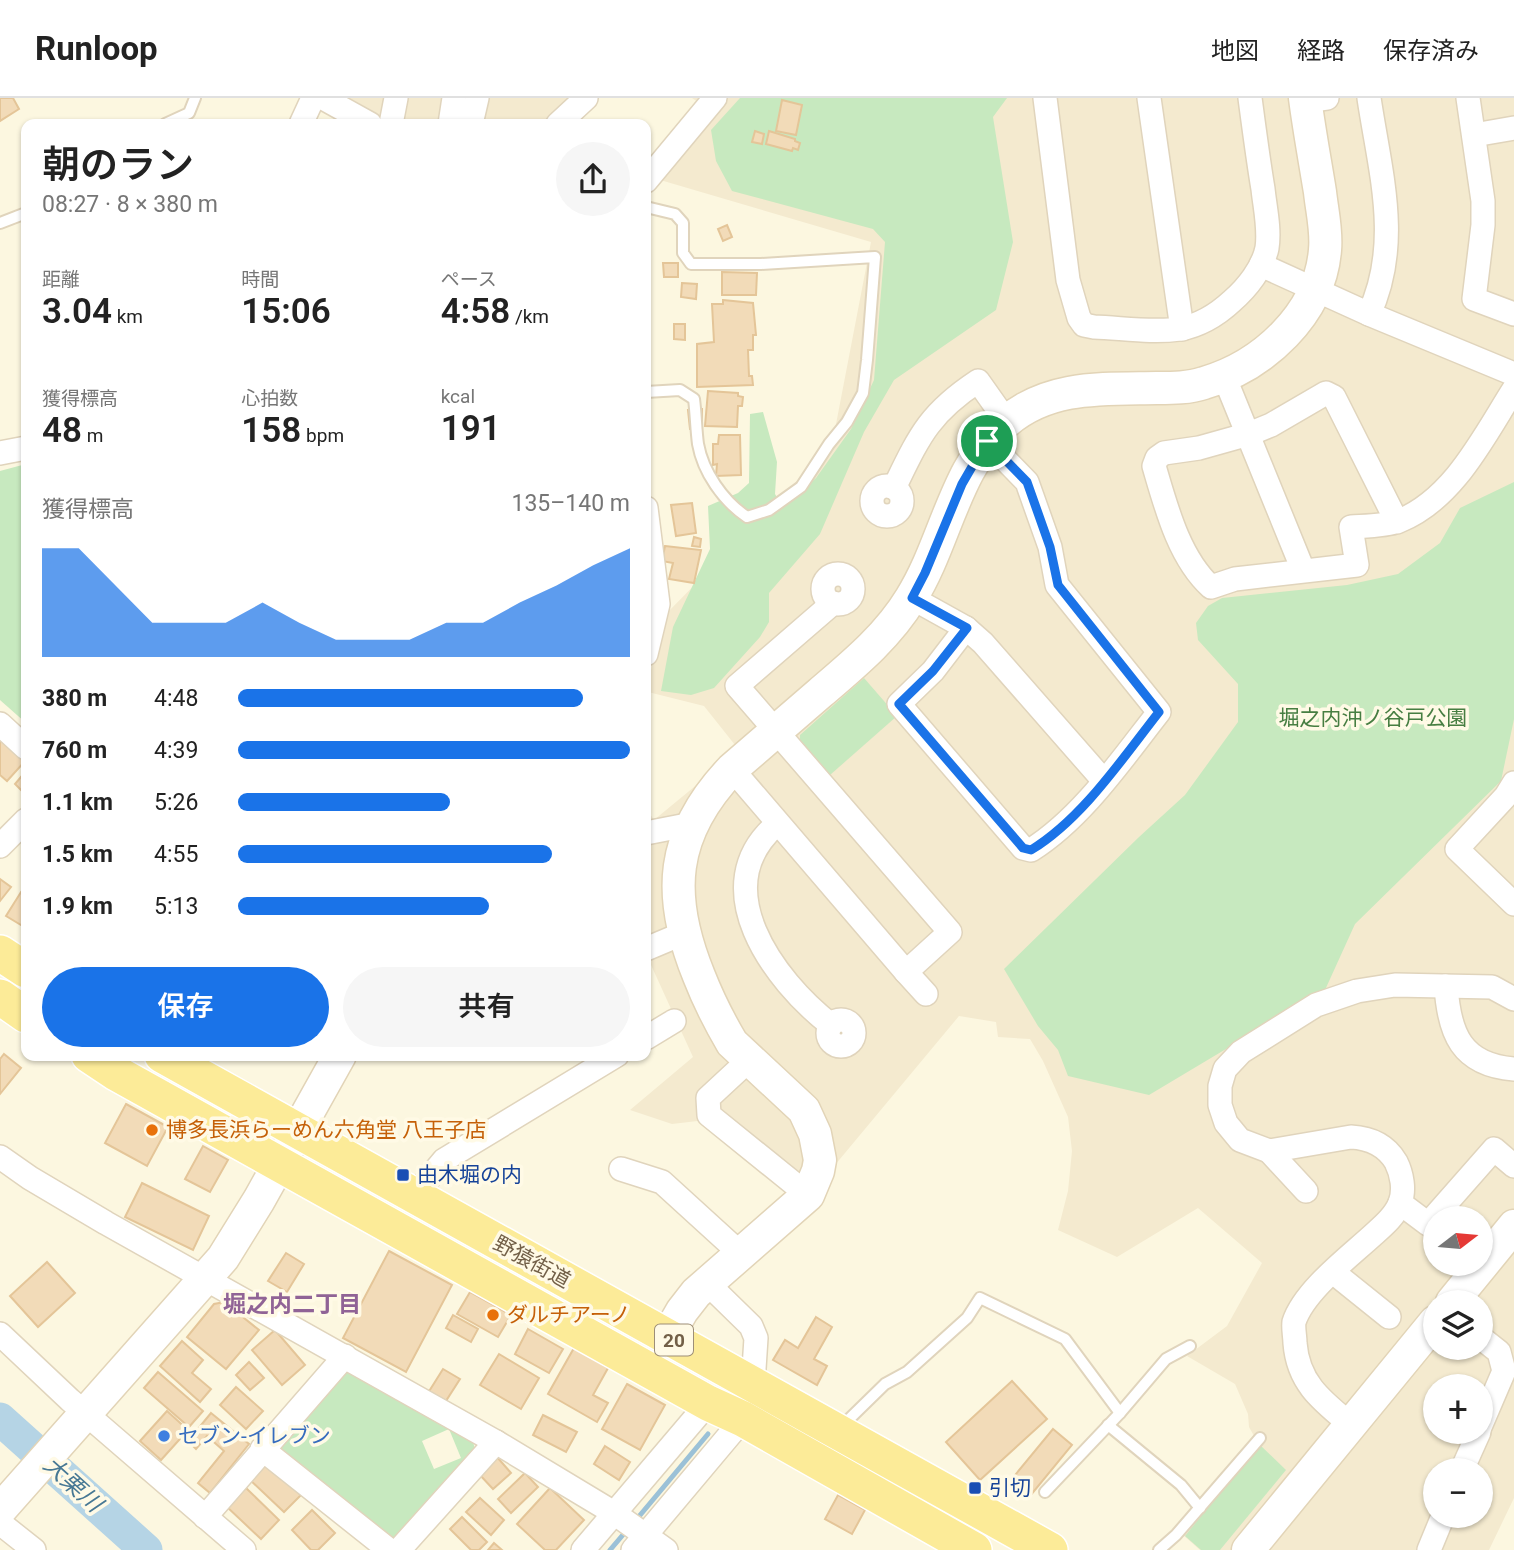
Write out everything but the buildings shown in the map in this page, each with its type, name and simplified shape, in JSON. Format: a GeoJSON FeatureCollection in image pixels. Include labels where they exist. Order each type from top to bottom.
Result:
{"type":"FeatureCollection","features":[{"type":"Feature","properties":{"kind":"main road"},"geometry":{"type":"LineString","coordinates":[[0,953],[21,967]]}},
{"type":"Feature","properties":{"kind":"main road"},"geometry":{"type":"LineString","coordinates":[[0,998],[21,1011]]}},
{"type":"Feature","properties":{"kind":"main road","name":"野猿街道"},"geometry":{"type":"LineString","coordinates":[[98,1061],[974,1550]]}},
{"type":"Feature","properties":{"kind":"main road","name":"野猿街道"},"geometry":{"type":"LineString","coordinates":[[173,1061],[1050,1550]]}},
{"type":"Feature","properties":{"kind":"street"},"geometry":{"type":"LineString","coordinates":[[303,119],[313,98]]}},
{"type":"Feature","properties":{"kind":"street"},"geometry":{"type":"LineString","coordinates":[[323,98],[361,119]]}},
{"type":"Feature","properties":{"kind":"street"},"geometry":{"type":"LineString","coordinates":[[392,119],[396,98]]}},
{"type":"Feature","properties":{"kind":"street"},"geometry":{"type":"LineString","coordinates":[[451,119],[454,98]]}},
{"type":"Feature","properties":{"kind":"street"},"geometry":{"type":"LineString","coordinates":[[472,119],[477,98]]}},
{"type":"Feature","properties":{"kind":"street"},"geometry":{"type":"LineString","coordinates":[[563,119],[586,98]]}},
{"type":"Feature","properties":{"kind":"street"},"geometry":{"type":"LineString","coordinates":[[1045,98],[1068,280],[1079,318],[1084,325],[1094,327],[1164,331],[1182,329],[1216,315],[1240,295],[1261,265],[1267,251],[1267,223],[1250,98]]}},
{"type":"Feature","properties":{"kind":"street"},"geometry":{"type":"LineString","coordinates":[[1149,98],[1182,329]]}},
{"type":"Feature","properties":{"kind":"street"},"geometry":{"type":"LineString","coordinates":[[1369,98],[1386,211],[1387,255],[1383,276],[1369,314]]}},
{"type":"Feature","properties":{"kind":"street"},"geometry":{"type":"LineString","coordinates":[[1468,98],[1483,201],[1483,225],[1474,299],[1514,314]]}},
{"type":"Feature","properties":{"kind":"street"},"geometry":{"type":"LineString","coordinates":[[667,1337],[682,1311],[707,1283],[808,1195],[820,1160],[815,1134],[797,1101],[732,1043],[708,997],[684,933],[678,902],[681,860],[692,824],[716,786],[732,769],[873,646],[912,598],[962,484],[997,431],[1037,402],[1069,391],[1187,387],[1224,376],[1256,359],[1275,344],[1308,306],[1315,291],[1325,250],[1325,225],[1312,99]]}},
{"type":"Feature","properties":{"kind":"street"},"geometry":{"type":"LineString","coordinates":[[651,174],[705,101]]}},
{"type":"Feature","properties":{"kind":"street"},"geometry":{"type":"LineString","coordinates":[[1474,135],[1514,128]]}},
{"type":"Feature","properties":{"kind":"street"},"geometry":{"type":"LineString","coordinates":[[1261,265],[1315,291],[1514,374]]}},
{"type":"Feature","properties":{"kind":"street"},"geometry":{"type":"LineString","coordinates":[[1224,376],[1303,570]]}},
{"type":"Feature","properties":{"kind":"street"},"geometry":{"type":"LineString","coordinates":[[894,488],[925,427],[939,411],[978,381],[997,431],[1027,482],[1047,539],[1058,585],[1159,712],[1104,781],[1064,824],[1031,850],[1023,848],[899,704],[933,671],[967,628]]}},
{"type":"Feature","properties":{"kind":"street"},"geometry":{"type":"LineString","coordinates":[[1397,522],[1334,397],[1326,393],[1271,425],[1249,434],[1199,448],[1164,453],[1157,458],[1154,466],[1174,529],[1189,557],[1212,587],[1236,579],[1357,565],[1351,527],[1397,522],[1417,511],[1444,490],[1466,463],[1514,389]]}},
{"type":"Feature","properties":{"kind":"street"},"geometry":{"type":"LineString","coordinates":[[0,453],[21,449]]}},
{"type":"Feature","properties":{"kind":"street"},"geometry":{"type":"LineString","coordinates":[[651,577],[658,604],[651,633]]}},
{"type":"Feature","properties":{"kind":"street"},"geometry":{"type":"LineString","coordinates":[[912,598],[967,628],[984,643],[1104,781]]}},
{"type":"Feature","properties":{"kind":"street"},"geometry":{"type":"LineString","coordinates":[[833,603],[737,686],[950,932],[906,972]]}},
{"type":"Feature","properties":{"kind":"street"},"geometry":{"type":"LineString","coordinates":[[0,724],[21,743]]}},
{"type":"Feature","properties":{"kind":"street"},"geometry":{"type":"LineString","coordinates":[[732,769],[926,994]]}},
{"type":"Feature","properties":{"kind":"street"},"geometry":{"type":"LineString","coordinates":[[1514,783],[1506,796],[1457,849],[1514,904]]}},
{"type":"Feature","properties":{"kind":"street"},"geometry":{"type":"LineString","coordinates":[[651,832],[692,824]]}},
{"type":"Feature","properties":{"kind":"street"},"geometry":{"type":"LineString","coordinates":[[777,824],[756,848],[749,865],[746,881],[748,912],[763,945],[792,989],[811,1010],[831,1024]]}},
{"type":"Feature","properties":{"kind":"street"},"geometry":{"type":"LineString","coordinates":[[0,846],[21,825]]}},
{"type":"Feature","properties":{"kind":"street"},"geometry":{"type":"LineString","coordinates":[[651,947],[684,933]]}},
{"type":"Feature","properties":{"kind":"street"},"geometry":{"type":"LineString","coordinates":[[1306,1191],[1269,1151],[1240,1140],[1226,1123],[1220,1105],[1220,1087],[1225,1069],[1241,1052],[1316,1005],[1357,991],[1395,985],[1492,987],[1514,999]]}},
{"type":"Feature","properties":{"kind":"street"},"geometry":{"type":"LineString","coordinates":[[1446,986],[1448,1013],[1459,1044],[1469,1054],[1489,1065],[1514,1069]]}},
{"type":"Feature","properties":{"kind":"street"},"geometry":{"type":"LineString","coordinates":[[651,1035],[674,1021]]}},
{"type":"Feature","properties":{"kind":"street"},"geometry":{"type":"LineString","coordinates":[[749,1060],[708,1098],[709,1115],[808,1195]]}},
{"type":"Feature","properties":{"kind":"street"},"geometry":{"type":"LineString","coordinates":[[8,1502],[206,1279],[239,1235],[337,1061]]}},
{"type":"Feature","properties":{"kind":"street"},"geometry":{"type":"LineString","coordinates":[[414,1196],[444,1160],[607,1061]]}},
{"type":"Feature","properties":{"kind":"street"},"geometry":{"type":"LineString","coordinates":[[1269,1151],[1351,1137],[1364,1138],[1382,1146],[1392,1155],[1399,1168],[1403,1183],[1400,1203],[1390,1220],[1311,1294],[1294,1323],[1296,1360],[1314,1394],[1350,1424]]}},
{"type":"Feature","properties":{"kind":"street"},"geometry":{"type":"LineString","coordinates":[[1400,1203],[1428,1224],[1494,1149],[1514,1166]]}},
{"type":"Feature","properties":{"kind":"street"},"geometry":{"type":"LineString","coordinates":[[0,1157],[62,1197],[345,1356],[614,1513],[639,1543],[666,1550]]}},
{"type":"Feature","properties":{"kind":"street"},"geometry":{"type":"LineString","coordinates":[[621,1169],[662,1182],[741,1254]]}},
{"type":"Feature","properties":{"kind":"street"},"geometry":{"type":"LineString","coordinates":[[1462,1290],[1514,1226]]}},
{"type":"Feature","properties":{"kind":"street"},"geometry":{"type":"LineString","coordinates":[[1333,1272],[1389,1317]]}},
{"type":"Feature","properties":{"kind":"street"},"geometry":{"type":"LineString","coordinates":[[639,1543],[743,1419],[753,1384],[756,1338],[751,1326],[707,1283]]}},
{"type":"Feature","properties":{"kind":"street"},"geometry":{"type":"LineString","coordinates":[[0,1334],[80,1420],[244,1550]]}},
{"type":"Feature","properties":{"kind":"street"},"geometry":{"type":"LineString","coordinates":[[1254,1548],[1350,1424],[1423,1336]]}},
{"type":"Feature","properties":{"kind":"street"},"geometry":{"type":"LineString","coordinates":[[1493,1347],[1499,1352],[1504,1371],[1493,1398]]}},
{"type":"Feature","properties":{"kind":"street"},"geometry":{"type":"LineString","coordinates":[[205,1517],[345,1356]]}},
{"type":"Feature","properties":{"kind":"street"},"geometry":{"type":"LineString","coordinates":[[583,1550],[708,1403]]}},
{"type":"Feature","properties":{"kind":"street"},"geometry":{"type":"LineString","coordinates":[[399,1550],[496,1443]]}},
{"type":"Feature","properties":{"kind":"street"},"geometry":{"type":"LineString","coordinates":[[262,1449],[388,1550]]}},
{"type":"Feature","properties":{"kind":"street"},"geometry":{"type":"LineString","coordinates":[[0,1523],[34,1550]]}},
{"type":"Feature","properties":{"kind":"street"},"geometry":{"type":"LineString","coordinates":[[1429,1550],[1438,1528]]}},
{"type":"Feature","properties":{"kind":"lane"},"geometry":{"type":"LineString","coordinates":[[176,119],[189,113],[195,98]]}},
{"type":"Feature","properties":{"kind":"lane"},"geometry":{"type":"LineString","coordinates":[[651,208],[675,214],[683,223],[683,253],[691,264],[761,264],[875,257],[863,393],[847,422],[801,487],[769,510],[747,517],[722,494],[706,467],[698,445],[694,399],[680,390],[651,392]]}},
{"type":"Feature","properties":{"kind":"lane"},"geometry":{"type":"LineString","coordinates":[[0,223],[21,215]]}},
{"type":"Feature","properties":{"kind":"lane"},"geometry":{"type":"LineString","coordinates":[[836,1431],[885,1384],[907,1372],[967,1318],[980,1298],[1065,1339],[1119,1413]]}},
{"type":"Feature","properties":{"kind":"lane"},"geometry":{"type":"LineString","coordinates":[[1045,1492],[1166,1359],[1190,1346]]}},
{"type":"Feature","properties":{"kind":"lane"},"geometry":{"type":"LineString","coordinates":[[1108,1425],[1181,1485],[1199,1508]]}},
{"type":"Feature","properties":{"kind":"lane"},"geometry":{"type":"LineString","coordinates":[[1159,1550],[1176,1535],[1260,1438]]}},
{"type":"Feature","properties":{"kind":"shaded area"},"geometry":{"type":"Polygon","coordinates":[[[323,98],[586,98],[563,119],[361,119],[323,98]]]}},
{"type":"Feature","properties":{"kind":"shaded area"},"geometry":{"type":"Polygon","coordinates":[[[692,98],[1514,98],[1514,1498],[1489,1550],[1200,1550],[1183,1535],[1258,1443],[1249,1427],[1248,1414],[1235,1384],[1187,1356],[1227,1326],[1262,1263],[1198,1208],[1117,1257],[1058,1230],[1068,1191],[1072,1151],[1068,1117],[1030,1039],[998,1037],[996,1022],[959,1016],[835,1165],[797,1194],[706,1120],[672,1124],[630,1110],[693,1057],[651,965],[651,816],[654,820],[739,750],[704,706],[651,693],[654,648],[663,617],[832,445],[871,242],[651,177],[707,108],[692,98]]]}},
{"type":"Feature","properties":{"kind":"green space"},"geometry":{"type":"Polygon","coordinates":[[[740,98],[1007,98],[993,117],[1013,242],[996,310],[894,380],[864,432],[820,534],[769,593],[769,622],[760,637],[714,688],[691,695],[661,691],[673,627],[710,549],[708,506],[738,493],[749,483],[750,414],[763,412],[777,462],[775,494],[783,507],[816,478],[851,429],[874,380],[885,242],[873,229],[732,191],[716,161],[711,130],[740,98]]]}},
{"type":"Feature","properties":{"kind":"green space"},"geometry":{"type":"Polygon","coordinates":[[[21,465],[21,719],[0,700],[0,471],[21,465]]]}},
{"type":"Feature","properties":{"kind":"green space","name":"堀之内沖ノ谷戸公園"},"geometry":{"type":"Polygon","coordinates":[[[1514,482],[1514,719],[1501,781],[1355,924],[1325,990],[1149,1095],[1068,1076],[1058,1050],[1038,1026],[1004,969],[1185,795],[1238,722],[1238,684],[1198,640],[1196,623],[1208,606],[1222,598],[1347,585],[1398,574],[1440,543],[1460,508],[1514,482]]]}},
{"type":"Feature","properties":{"kind":"green space"},"geometry":{"type":"Polygon","coordinates":[[[864,678],[897,716],[830,775],[800,740],[800,735],[864,678]]]}},
{"type":"Feature","properties":{"kind":"green space"},"geometry":{"type":"Polygon","coordinates":[[[348,1366],[473,1441],[476,1455],[395,1541],[277,1449],[348,1366]],[[449,1429],[422,1441],[434,1469],[461,1458],[449,1429]]]}},
{"type":"Feature","properties":{"kind":"green space"},"geometry":{"type":"Polygon","coordinates":[[[1259,1444],[1286,1470],[1220,1550],[1201,1550],[1185,1536],[1259,1444]]]}},
{"type":"Feature","properties":{"kind":"waterway","name":"大栗川"},"geometry":{"type":"LineString","coordinates":[[0,1419],[146,1550]]}},
{"type":"Feature","properties":{"kind":"waterway"},"geometry":{"type":"LineString","coordinates":[[636,1520],[708,1434]]}},
{"type":"Feature","properties":{"kind":"waterway"},"geometry":{"type":"LineString","coordinates":[[610,1550],[627,1530]]}},
{"type":"Feature","properties":{"kind":"place","name":"博多長浜らーめん六角堂 八王子店"},"geometry":{"type":"Point","coordinates":[152,1130]}},
{"type":"Feature","properties":{"kind":"place","name":"由木堀の内"},"geometry":{"type":"Point","coordinates":[403,1175]}},
{"type":"Feature","properties":{"kind":"place","name":"ダルチアーノ"},"geometry":{"type":"Point","coordinates":[493,1315]}},
{"type":"Feature","properties":{"kind":"place","name":"セブン-イレブン"},"geometry":{"type":"Point","coordinates":[164,1436]}},
{"type":"Feature","properties":{"kind":"place","name":"引切"},"geometry":{"type":"Point","coordinates":[975,1488]}},
{"type":"Feature","properties":{"kind":"district","name":"堀之内二丁目"},"geometry":{"type":"Point","coordinates":[292,1304]}},
{"type":"Feature","properties":{"kind":"route"},"geometry":{"type":"LineString","coordinates":[[987,441],[1027,482],[1050,547],[1058,585],[1159,712],[1104,781],[1064,824],[1031,850],[1023,848],[899,704],[933,671],[967,628],[912,598],[962,484],[987,441]]}}]}
